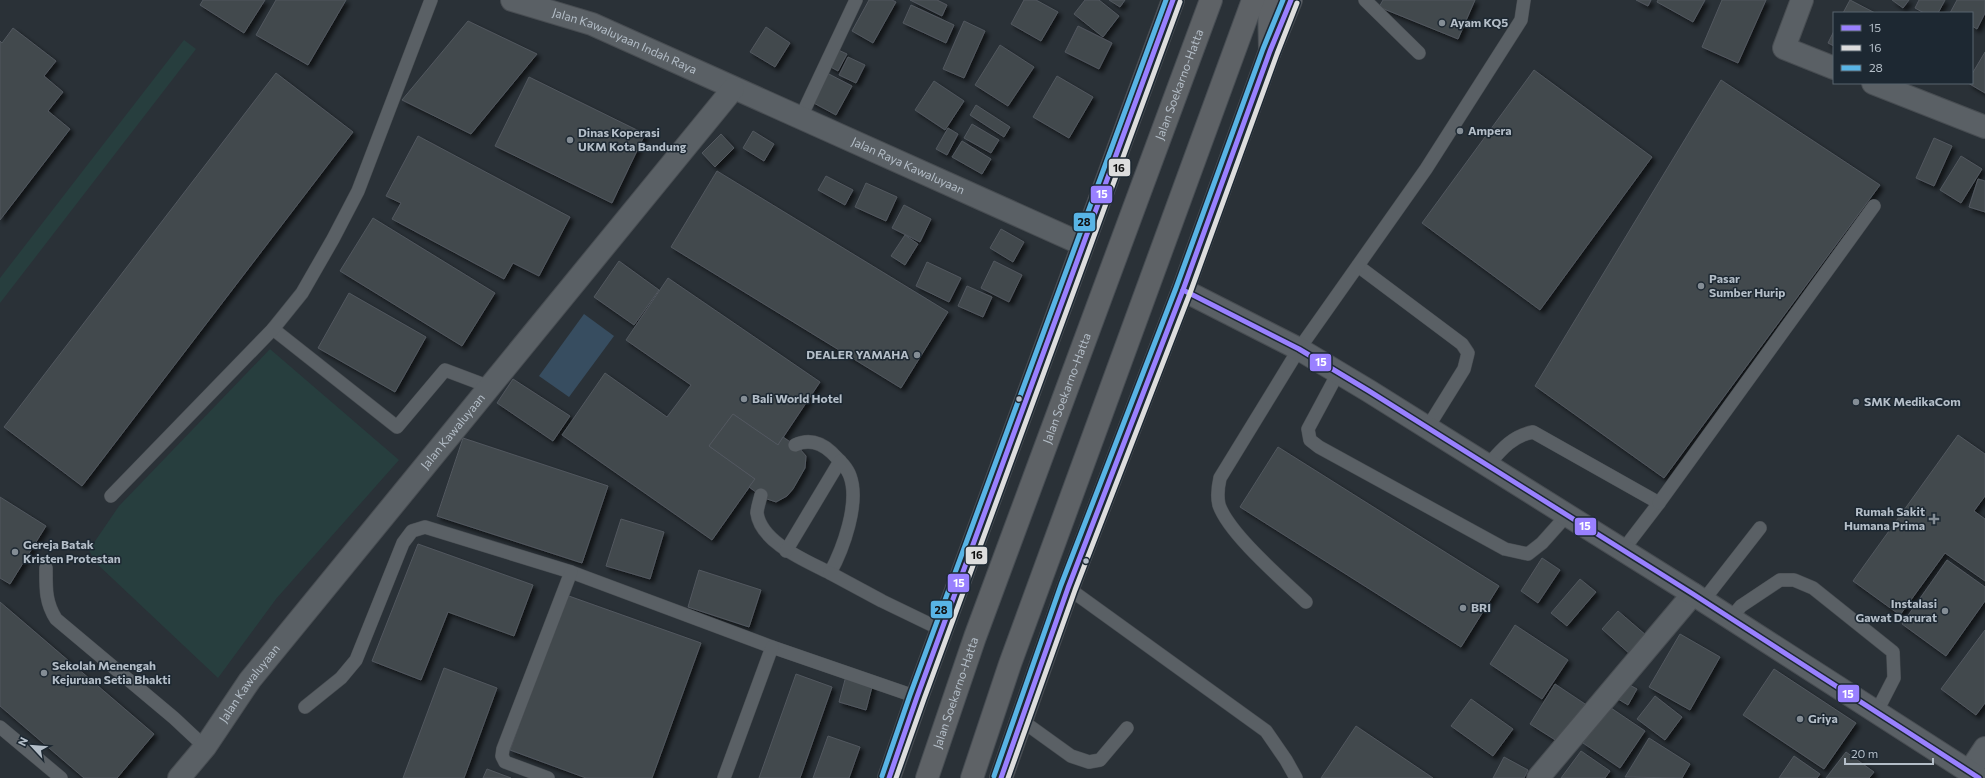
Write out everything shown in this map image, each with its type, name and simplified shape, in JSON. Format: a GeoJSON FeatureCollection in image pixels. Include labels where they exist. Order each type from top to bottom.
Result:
{"type":"FeatureCollection","features":[{"type":"Feature","properties":{"kind":"highway","name":"Jalan Soekarno-Hatta"},"geometry":{"type":"LineString","coordinates":[[927,778],[975,637],[1211,0]]}},
{"type":"Feature","properties":{"kind":"highway"},"geometry":{"type":"LineString","coordinates":[[972,778],[1013,657],[1254,0]]}},
{"type":"Feature","properties":{"kind":"highway"},"geometry":{"type":"LineString","coordinates":[[1269,0],[1270,51]]}},
{"type":"Feature","properties":{"kind":"main road"},"geometry":{"type":"LineString","coordinates":[[889,778],[1082,244],[1173,0]]}},
{"type":"Feature","properties":{"kind":"main road"},"geometry":{"type":"LineString","coordinates":[[1001,778],[1068,588],[1183,290],[1270,51],[1291,0]]}},
{"type":"Feature","properties":{"kind":"street","name":"Jalan Kawaluyaan Indah Raya"},"geometry":{"type":"LineString","coordinates":[[512,0],[592,24],[733,89]]}},
{"type":"Feature","properties":{"kind":"street"},"geometry":{"type":"LineString","coordinates":[[560,0],[592,24]]}},
{"type":"Feature","properties":{"kind":"street"},"geometry":{"type":"LineString","coordinates":[[1802,0],[1784,48],[1833,68]]}},
{"type":"Feature","properties":{"kind":"street"},"geometry":{"type":"LineString","coordinates":[[1876,84],[1985,127]]}},
{"type":"Feature","properties":{"kind":"street","name":"Jalan Raya Kawaluyaan"},"geometry":{"type":"LineString","coordinates":[[733,89],[1082,244]]}},
{"type":"Feature","properties":{"kind":"street","name":"Jalan Kawaluyaan"},"geometry":{"type":"LineString","coordinates":[[179,778],[205,747],[250,680],[733,89]]}},
{"type":"Feature","properties":{"kind":"street"},"geometry":{"type":"LineString","coordinates":[[1183,290],[1300,350],[1428,427],[1974,775],[1985,748]]}},
{"type":"Feature","properties":{"kind":"street"},"geometry":{"type":"LineString","coordinates":[[1538,778],[1698,598]]}},
{"type":"Feature","properties":{"kind":"lane"},"geometry":{"type":"LineString","coordinates":[[111,496],[273,329],[302,293],[358,191],[431,0]]}},
{"type":"Feature","properties":{"kind":"lane"},"geometry":{"type":"LineString","coordinates":[[800,119],[856,0]]}},
{"type":"Feature","properties":{"kind":"lane"},"geometry":{"type":"LineString","coordinates":[[1366,0],[1419,53]]}},
{"type":"Feature","properties":{"kind":"lane"},"geometry":{"type":"LineString","coordinates":[[1306,602],[1236,533],[1220,506],[1218,490],[1220,478],[1300,350],[1426,169],[1521,20],[1524,0]]}},
{"type":"Feature","properties":{"kind":"lane"},"geometry":{"type":"LineString","coordinates":[[1622,550],[1659,503],[1874,206]]}},
{"type":"Feature","properties":{"kind":"lane"},"geometry":{"type":"LineString","coordinates":[[1358,266],[1462,344],[1468,353],[1464,369],[1428,427]]}},
{"type":"Feature","properties":{"kind":"lane"},"geometry":{"type":"LineString","coordinates":[[273,329],[397,427],[445,370],[490,387]]}},
{"type":"Feature","properties":{"kind":"lane"},"geometry":{"type":"LineString","coordinates":[[1338,373],[1308,429],[1310,440],[1319,447],[1506,549],[1528,554],[1542,543],[1567,515]]}},
{"type":"Feature","properties":{"kind":"lane"},"geometry":{"type":"LineString","coordinates":[[1488,465],[1508,443],[1522,434],[1533,432],[1659,503]]}},
{"type":"Feature","properties":{"kind":"lane"},"geometry":{"type":"LineString","coordinates":[[795,445],[802,442],[816,443],[827,449],[840,461],[850,475],[853,492],[848,524],[839,557],[830,573]]}},
{"type":"Feature","properties":{"kind":"lane"},"geometry":{"type":"LineString","coordinates":[[786,551],[840,461]]}},
{"type":"Feature","properties":{"kind":"lane"},"geometry":{"type":"LineString","coordinates":[[761,495],[757,513],[764,530],[786,551],[882,601],[942,630]]}},
{"type":"Feature","properties":{"kind":"lane"},"geometry":{"type":"LineString","coordinates":[[305,707],[341,678],[356,660],[404,544],[412,531],[425,527],[571,572],[772,647],[917,697]]}},
{"type":"Feature","properties":{"kind":"lane"},"geometry":{"type":"LineString","coordinates":[[1698,598],[1760,528]]}},
{"type":"Feature","properties":{"kind":"lane"},"geometry":{"type":"LineString","coordinates":[[46,568],[45,596],[49,608],[56,619],[174,718],[205,747]]}},
{"type":"Feature","properties":{"kind":"lane"},"geometry":{"type":"LineString","coordinates":[[548,778],[505,762],[502,756],[503,749],[571,572]]}},
{"type":"Feature","properties":{"kind":"lane"},"geometry":{"type":"LineString","coordinates":[[1730,619],[1741,606],[1780,580],[1794,580],[1813,588],[1893,652],[1894,678],[1876,713]]}},
{"type":"Feature","properties":{"kind":"lane"},"geometry":{"type":"LineString","coordinates":[[1068,588],[1266,732],[1286,760],[1296,778]]}},
{"type":"Feature","properties":{"kind":"lane"},"geometry":{"type":"LineString","coordinates":[[724,778],[772,647]]}},
{"type":"Feature","properties":{"kind":"lane"},"geometry":{"type":"LineString","coordinates":[[1021,720],[1071,756],[1089,762],[1100,760],[1127,728]]}},
{"type":"Feature","properties":{"kind":"lane"},"geometry":{"type":"LineString","coordinates":[[0,727],[61,778]]}},
{"type":"Feature","properties":{"kind":"green space"},"geometry":{"type":"Polygon","coordinates":[[[184,40],[196,49],[0,303],[0,278],[184,40]]]}},
{"type":"Feature","properties":{"kind":"green space"},"geometry":{"type":"Polygon","coordinates":[[[270,349],[399,460],[276,599],[218,678],[95,562],[89,550],[119,506],[270,349]]]}},
{"type":"Feature","properties":{"kind":"water"},"geometry":{"type":"Polygon","coordinates":[[[584,314],[614,336],[569,397],[539,376],[584,314]]]}},
{"type":"Feature","properties":{"kind":"building"},"geometry":{"type":"Polygon","coordinates":[[[203,0],[265,0],[244,33],[200,5],[203,0]]]}},
{"type":"Feature","properties":{"kind":"building"},"geometry":{"type":"Polygon","coordinates":[[[276,0],[346,0],[308,65],[256,35],[276,0]]]}},
{"type":"Feature","properties":{"kind":"building"},"geometry":{"type":"Polygon","coordinates":[[[869,0],[892,0],[896,2],[873,43],[852,31],[869,0]]]}},
{"type":"Feature","properties":{"kind":"building"},"geometry":{"type":"Polygon","coordinates":[[[910,0],[937,0],[947,5],[942,16],[910,0]]]}},
{"type":"Feature","properties":{"kind":"building"},"geometry":{"type":"Polygon","coordinates":[[[1024,0],[1036,0],[1058,12],[1041,41],[1011,24],[1024,0]]]}},
{"type":"Feature","properties":{"kind":"building"},"geometry":{"type":"Polygon","coordinates":[[[1085,0],[1099,0],[1119,16],[1103,37],[1074,14],[1085,0]]]}},
{"type":"Feature","properties":{"kind":"building"},"geometry":{"type":"Polygon","coordinates":[[[1109,0],[1125,0],[1120,7],[1109,0]]]}},
{"type":"Feature","properties":{"kind":"building","name":"Ayam KQ5"},"geometry":{"type":"Polygon","coordinates":[[[1383,0],[1475,0],[1458,39],[1379,7],[1383,0]]]}},
{"type":"Feature","properties":{"kind":"building"},"geometry":{"type":"Polygon","coordinates":[[[1636,0],[1651,0],[1648,6],[1636,0]]]}},
{"type":"Feature","properties":{"kind":"building"},"geometry":{"type":"Polygon","coordinates":[[[1658,0],[1705,0],[1693,22],[1657,2],[1658,0]]]}},
{"type":"Feature","properties":{"kind":"building"},"geometry":{"type":"Polygon","coordinates":[[[1722,0],[1766,0],[1738,63],[1702,47],[1722,0]]]}},
{"type":"Feature","properties":{"kind":"building"},"geometry":{"type":"Polygon","coordinates":[[[1850,0],[1873,12],[1844,12],[1850,0]]]}},
{"type":"Feature","properties":{"kind":"building"},"geometry":{"type":"Polygon","coordinates":[[[1892,0],[1909,0],[1903,8],[1892,0]]]}},
{"type":"Feature","properties":{"kind":"building"},"geometry":{"type":"Polygon","coordinates":[[[1919,0],[1945,0],[1939,12],[1922,12],[1915,8],[1919,0]]]}},
{"type":"Feature","properties":{"kind":"building"},"geometry":{"type":"Polygon","coordinates":[[[1957,0],[1985,0],[1985,13],[1977,29],[1973,27],[1973,12],[1951,12],[1957,0]]]}},
{"type":"Feature","properties":{"kind":"building"},"geometry":{"type":"Polygon","coordinates":[[[911,5],[954,25],[946,43],[903,23],[911,5]]]}},
{"type":"Feature","properties":{"kind":"building"},"geometry":{"type":"Polygon","coordinates":[[[468,21],[537,54],[471,134],[402,100],[468,21]]]}},
{"type":"Feature","properties":{"kind":"building"},"geometry":{"type":"Polygon","coordinates":[[[964,21],[985,31],[964,78],[943,69],[964,21]]]}},
{"type":"Feature","properties":{"kind":"building"},"geometry":{"type":"Polygon","coordinates":[[[1078,26],[1112,43],[1099,69],[1065,52],[1078,26]]]}},
{"type":"Feature","properties":{"kind":"building"},"geometry":{"type":"Polygon","coordinates":[[[766,27],[790,43],[775,67],[750,52],[766,27]]]}},
{"type":"Feature","properties":{"kind":"building"},"geometry":{"type":"Polygon","coordinates":[[[13,28],[56,61],[44,76],[63,92],[48,111],[70,129],[0,220],[0,41],[2,43],[13,28]]]}},
{"type":"Feature","properties":{"kind":"building"},"geometry":{"type":"Polygon","coordinates":[[[1833,33],[1833,46],[1828,43],[1833,33]]]}},
{"type":"Feature","properties":{"kind":"building"},"geometry":{"type":"Polygon","coordinates":[[[1000,45],[1034,67],[1008,106],[975,85],[1000,45]]]}},
{"type":"Feature","properties":{"kind":"building"},"geometry":{"type":"Polygon","coordinates":[[[836,49],[847,54],[838,71],[827,65],[836,49]]]}},
{"type":"Feature","properties":{"kind":"building"},"geometry":{"type":"Polygon","coordinates":[[[1985,52],[1985,93],[1970,84],[1973,84],[1973,72],[1985,52]]]}},
{"type":"Feature","properties":{"kind":"building"},"geometry":{"type":"Polygon","coordinates":[[[848,57],[865,65],[856,83],[839,75],[848,57]]]}},
{"type":"Feature","properties":{"kind":"building"},"geometry":{"type":"Polygon","coordinates":[[[1534,70],[1652,157],[1540,310],[1422,223],[1534,70]]]}},
{"type":"Feature","properties":{"kind":"building"},"geometry":{"type":"Polygon","coordinates":[[[825,72],[852,86],[836,115],[810,101],[825,72]]]}},
{"type":"Feature","properties":{"kind":"building"},"geometry":{"type":"Polygon","coordinates":[[[276,73],[353,132],[82,486],[4,427],[276,73]]]}},
{"type":"Feature","properties":{"kind":"building"},"geometry":{"type":"Polygon","coordinates":[[[1057,76],[1093,97],[1069,138],[1033,117],[1057,76]]]}},
{"type":"Feature","properties":{"kind":"building","name":"Dinas Koperasi UKM Kota Bandung"},"geometry":{"type":"Polygon","coordinates":[[[529,77],[645,134],[612,203],[495,146],[529,77]]]}},
{"type":"Feature","properties":{"kind":"building","name":"Pasar Sumber Hurip"},"geometry":{"type":"Polygon","coordinates":[[[1721,80],[1880,185],[1664,478],[1535,386],[1721,80]]]}},
{"type":"Feature","properties":{"kind":"building"},"geometry":{"type":"Polygon","coordinates":[[[934,81],[964,101],[945,130],[915,110],[934,81]]]}},
{"type":"Feature","properties":{"kind":"building"},"geometry":{"type":"Polygon","coordinates":[[[976,105],[1010,127],[1004,137],[970,115],[976,105]]]}},
{"type":"Feature","properties":{"kind":"building"},"geometry":{"type":"Polygon","coordinates":[[[972,124],[999,140],[991,153],[964,138],[972,124]]]}},
{"type":"Feature","properties":{"kind":"building"},"geometry":{"type":"Polygon","coordinates":[[[948,128],[958,134],[947,155],[936,149],[948,128]]]}},
{"type":"Feature","properties":{"kind":"building"},"geometry":{"type":"Polygon","coordinates":[[[753,131],[774,144],[764,161],[743,148],[753,131]]]}},
{"type":"Feature","properties":{"kind":"building"},"geometry":{"type":"Polygon","coordinates":[[[721,134],[734,148],[715,167],[702,153],[721,134]]]}},
{"type":"Feature","properties":{"kind":"building"},"geometry":{"type":"Polygon","coordinates":[[[418,136],[570,217],[539,276],[513,263],[504,279],[392,219],[401,203],[386,196],[418,136]]]}},
{"type":"Feature","properties":{"kind":"building"},"geometry":{"type":"Polygon","coordinates":[[[1934,138],[1952,146],[1934,186],[1916,178],[1934,138]]]}},
{"type":"Feature","properties":{"kind":"building"},"geometry":{"type":"Polygon","coordinates":[[[962,141],[991,159],[982,174],[952,157],[962,141]]]}},
{"type":"Feature","properties":{"kind":"building"},"geometry":{"type":"Polygon","coordinates":[[[1961,156],[1982,169],[1961,203],[1940,190],[1961,156]]]}},
{"type":"Feature","properties":{"kind":"building"},"geometry":{"type":"Polygon","coordinates":[[[717,171],[948,312],[901,388],[671,247],[717,171]]]}},
{"type":"Feature","properties":{"kind":"building"},"geometry":{"type":"Polygon","coordinates":[[[826,176],[853,190],[845,205],[818,190],[826,176]]]}},
{"type":"Feature","properties":{"kind":"building"},"geometry":{"type":"Polygon","coordinates":[[[1978,179],[1985,181],[1985,212],[1969,207],[1978,179]]]}},
{"type":"Feature","properties":{"kind":"building"},"geometry":{"type":"Polygon","coordinates":[[[866,183],[897,197],[886,221],[855,207],[866,183]]]}},
{"type":"Feature","properties":{"kind":"building"},"geometry":{"type":"Polygon","coordinates":[[[904,205],[931,219],[920,242],[892,228],[904,205]]]}},
{"type":"Feature","properties":{"kind":"building"},"geometry":{"type":"Polygon","coordinates":[[[373,218],[495,293],[462,346],[340,271],[373,218]]]}},
{"type":"Feature","properties":{"kind":"building"},"geometry":{"type":"Polygon","coordinates":[[[1001,229],[1024,242],[1013,262],[990,248],[1001,229]]]}},
{"type":"Feature","properties":{"kind":"building"},"geometry":{"type":"Polygon","coordinates":[[[905,235],[918,244],[905,265],[891,256],[905,235]]]}},
{"type":"Feature","properties":{"kind":"building"},"geometry":{"type":"Polygon","coordinates":[[[619,261],[659,290],[634,325],[594,297],[619,261]]]}},
{"type":"Feature","properties":{"kind":"building"},"geometry":{"type":"Polygon","coordinates":[[[994,261],[1022,275],[1009,302],[981,288],[994,261]]]}},
{"type":"Feature","properties":{"kind":"building"},"geometry":{"type":"Polygon","coordinates":[[[927,262],[961,278],[949,302],[916,286],[927,262]]]}},
{"type":"Feature","properties":{"kind":"building","name":"Bali World Hotel"},"geometry":{"type":"Polygon","coordinates":[[[668,278],[820,382],[778,445],[733,414],[709,446],[755,479],[712,540],[562,435],[605,373],[667,417],[691,385],[626,340],[668,278]]]}},
{"type":"Feature","properties":{"kind":"building"},"geometry":{"type":"Polygon","coordinates":[[[967,286],[992,297],[983,317],[958,306],[967,286]]]}},
{"type":"Feature","properties":{"kind":"building"},"geometry":{"type":"Polygon","coordinates":[[[349,293],[426,337],[395,392],[318,348],[349,293]]]}},
{"type":"Feature","properties":{"kind":"building"},"geometry":{"type":"Polygon","coordinates":[[[513,379],[570,416],[553,441],[497,403],[513,379]]]}},
{"type":"Feature","properties":{"kind":"building"},"geometry":{"type":"Polygon","coordinates":[[[733,414],[778,445],[783,437],[799,448],[806,456],[805,468],[793,489],[787,496],[776,502],[764,498],[749,487],[755,479],[709,446],[733,414]]]}},
{"type":"Feature","properties":{"kind":"building"},"geometry":{"type":"Polygon","coordinates":[[[1958,435],[1985,454],[1985,496],[1974,511],[1985,519],[1985,581],[1945,553],[1900,615],[1853,581],[1958,435]]]}},
{"type":"Feature","properties":{"kind":"building"},"geometry":{"type":"Polygon","coordinates":[[[463,438],[608,486],[582,563],[437,516],[463,438]]]}},
{"type":"Feature","properties":{"kind":"building"},"geometry":{"type":"Polygon","coordinates":[[[1278,447],[1499,586],[1461,647],[1240,507],[1278,447]]]}},
{"type":"Feature","properties":{"kind":"building","name":"Gereja Batak Kristen Protestan"},"geometry":{"type":"Polygon","coordinates":[[[0,497],[46,526],[10,584],[0,578],[0,497]]]}},
{"type":"Feature","properties":{"kind":"building"},"geometry":{"type":"Polygon","coordinates":[[[621,519],[664,532],[650,579],[606,566],[621,519]]]}},
{"type":"Feature","properties":{"kind":"building"},"geometry":{"type":"Polygon","coordinates":[[[418,544],[533,585],[514,636],[448,612],[421,680],[372,661],[418,544]]]}},
{"type":"Feature","properties":{"kind":"building"},"geometry":{"type":"Polygon","coordinates":[[[1542,558],[1560,570],[1538,603],[1521,591],[1542,558]]]}},
{"type":"Feature","properties":{"kind":"building","name":"Instalasi Gawat Darurat"},"geometry":{"type":"Polygon","coordinates":[[[1947,560],[1985,587],[1985,601],[1946,656],[1902,624],[1947,560]]]}},
{"type":"Feature","properties":{"kind":"building"},"geometry":{"type":"Polygon","coordinates":[[[699,570],[761,590],[749,627],[688,607],[699,570]]]}},
{"type":"Feature","properties":{"kind":"building"},"geometry":{"type":"Polygon","coordinates":[[[1580,579],[1596,592],[1567,626],[1551,613],[1580,579]]]}},
{"type":"Feature","properties":{"kind":"building"},"geometry":{"type":"Polygon","coordinates":[[[566,595],[701,643],[652,778],[586,778],[510,750],[566,595]]]}},
{"type":"Feature","properties":{"kind":"building","name":"Sekolah Menengah Kejuruan Setia Bhakti"},"geometry":{"type":"Polygon","coordinates":[[[0,602],[154,734],[117,778],[84,778],[0,706],[0,602]]]}},
{"type":"Feature","properties":{"kind":"building"},"geometry":{"type":"Polygon","coordinates":[[[1618,611],[1647,636],[1631,655],[1602,629],[1618,611]]]}},
{"type":"Feature","properties":{"kind":"building"},"geometry":{"type":"Polygon","coordinates":[[[1515,625],[1568,660],[1542,699],[1490,664],[1515,625]]]}},
{"type":"Feature","properties":{"kind":"building"},"geometry":{"type":"Polygon","coordinates":[[[1985,630],[1985,703],[1976,715],[1941,689],[1985,630]]]}},
{"type":"Feature","properties":{"kind":"building"},"geometry":{"type":"Polygon","coordinates":[[[1680,634],[1720,657],[1690,710],[1649,687],[1680,634]]]}},
{"type":"Feature","properties":{"kind":"building"},"geometry":{"type":"Polygon","coordinates":[[[444,668],[497,688],[464,778],[403,778],[444,668]]]}},
{"type":"Feature","properties":{"kind":"building","name":"Griya"},"geometry":{"type":"Polygon","coordinates":[[[1774,669],[1856,723],[1824,769],[1743,715],[1774,669]]]}},
{"type":"Feature","properties":{"kind":"building"},"geometry":{"type":"Polygon","coordinates":[[[796,674],[832,687],[800,778],[759,778],[796,674]]]}},
{"type":"Feature","properties":{"kind":"building"},"geometry":{"type":"Polygon","coordinates":[[[846,676],[873,683],[866,710],[839,702],[846,676]]]}},
{"type":"Feature","properties":{"kind":"building"},"geometry":{"type":"Polygon","coordinates":[[[1622,681],[1637,689],[1628,705],[1613,696],[1622,681]]]}},
{"type":"Feature","properties":{"kind":"building"},"geometry":{"type":"Polygon","coordinates":[[[1555,684],[1585,704],[1560,743],[1530,724],[1555,684]]]}},
{"type":"Feature","properties":{"kind":"building"},"geometry":{"type":"Polygon","coordinates":[[[1655,696],[1682,717],[1665,740],[1637,719],[1655,696]]]}},
{"type":"Feature","properties":{"kind":"building"},"geometry":{"type":"Polygon","coordinates":[[[1471,699],[1513,729],[1493,756],[1451,726],[1471,699]]]}},
{"type":"Feature","properties":{"kind":"building"},"geometry":{"type":"Polygon","coordinates":[[[1608,706],[1645,731],[1620,768],[1583,743],[1608,706]]]}},
{"type":"Feature","properties":{"kind":"building"},"geometry":{"type":"Polygon","coordinates":[[[1356,726],[1433,778],[1321,778],[1356,726]]]}},
{"type":"Feature","properties":{"kind":"building"},"geometry":{"type":"Polygon","coordinates":[[[828,736],[860,747],[849,778],[813,778],[828,736]]]}},
{"type":"Feature","properties":{"kind":"building"},"geometry":{"type":"Polygon","coordinates":[[[1649,738],[1690,764],[1682,778],[1625,777],[1649,738]]]}},
{"type":"Feature","properties":{"kind":"building"},"geometry":{"type":"Polygon","coordinates":[[[1581,751],[1610,771],[1605,778],[1561,778],[1581,751]]]}},
{"type":"Feature","properties":{"kind":"building"},"geometry":{"type":"Polygon","coordinates":[[[1846,752],[1874,772],[1869,778],[1826,778],[1846,752]]]}},
{"type":"Feature","properties":{"kind":"building"},"geometry":{"type":"Polygon","coordinates":[[[1794,756],[1820,774],[1817,778],[1779,778],[1794,756]]]}},
{"type":"Feature","properties":{"kind":"building"},"geometry":{"type":"Polygon","coordinates":[[[1504,757],[1528,770],[1524,778],[1493,778],[1504,757]]]}},
{"type":"Feature","properties":{"kind":"building"},"geometry":{"type":"Polygon","coordinates":[[[487,769],[511,778],[483,778],[487,769]]]}},
{"type":"Feature","properties":{"kind":"transit line","name":"28"},"geometry":{"type":"LineString","coordinates":[[882,776],[910,695],[1166,0]]}},
{"type":"Feature","properties":{"kind":"transit line","name":"15"},"geometry":{"type":"LineString","coordinates":[[889,778],[917,697],[1173,0]]}},
{"type":"Feature","properties":{"kind":"transit line","name":"28"},"geometry":{"type":"LineString","coordinates":[[994,776],[1061,585],[1176,288],[1263,49],[1283,0]]}},
{"type":"Feature","properties":{"kind":"transit line","name":"15"},"geometry":{"type":"LineString","coordinates":[[1001,778],[1068,588],[1183,290],[1270,51],[1291,0]]}},
{"type":"Feature","properties":{"kind":"transit line","name":"16"},"geometry":{"type":"LineString","coordinates":[[896,778],[1180,2]]}},
{"type":"Feature","properties":{"kind":"transit line","name":"16"},"geometry":{"type":"LineString","coordinates":[[1008,778],[1075,590],[1190,293],[1297,3]]}},
{"type":"Feature","properties":{"kind":"transit line","name":"15"},"geometry":{"type":"LineString","coordinates":[[1183,290],[1299,349],[1369,391],[1693,594],[1979,778]]}},
{"type":"Feature","properties":{"kind":"place","name":"Ayam KQ5"},"geometry":{"type":"Point","coordinates":[1442,23]}},
{"type":"Feature","properties":{"kind":"place","name":"Ampera"},"geometry":{"type":"Point","coordinates":[1460,131]}},
{"type":"Feature","properties":{"kind":"place","name":"Dinas Koperasi UKM Kota Bandung"},"geometry":{"type":"Point","coordinates":[570,140]}},
{"type":"Feature","properties":{"kind":"place","name":"Pasar Sumber Hurip"},"geometry":{"type":"Point","coordinates":[1701,286]}},
{"type":"Feature","properties":{"kind":"place","name":"DEALER YAMAHA"},"geometry":{"type":"Point","coordinates":[917,355]}},
{"type":"Feature","properties":{"kind":"place","name":"Bali World Hotel"},"geometry":{"type":"Point","coordinates":[744,399]}},
{"type":"Feature","properties":{"kind":"place","name":"SMK MedikaCom"},"geometry":{"type":"Point","coordinates":[1856,402]}},
{"type":"Feature","properties":{"kind":"place","name":"Rumah Sakit Humana Prima"},"geometry":{"type":"Point","coordinates":[1934,519]}},
{"type":"Feature","properties":{"kind":"place","name":"Gereja Batak Kristen Protestan"},"geometry":{"type":"Point","coordinates":[15,552]}},
{"type":"Feature","properties":{"kind":"place","name":"BRI"},"geometry":{"type":"Point","coordinates":[1463,608]}},
{"type":"Feature","properties":{"kind":"place","name":"Instalasi Gawat Darurat"},"geometry":{"type":"Point","coordinates":[1945,611]}},
{"type":"Feature","properties":{"kind":"place","name":"Sekolah Menengah Kejuruan Setia Bhakti"},"geometry":{"type":"Point","coordinates":[44,673]}},
{"type":"Feature","properties":{"kind":"place","name":"Griya"},"geometry":{"type":"Point","coordinates":[1800,719]}}]}
